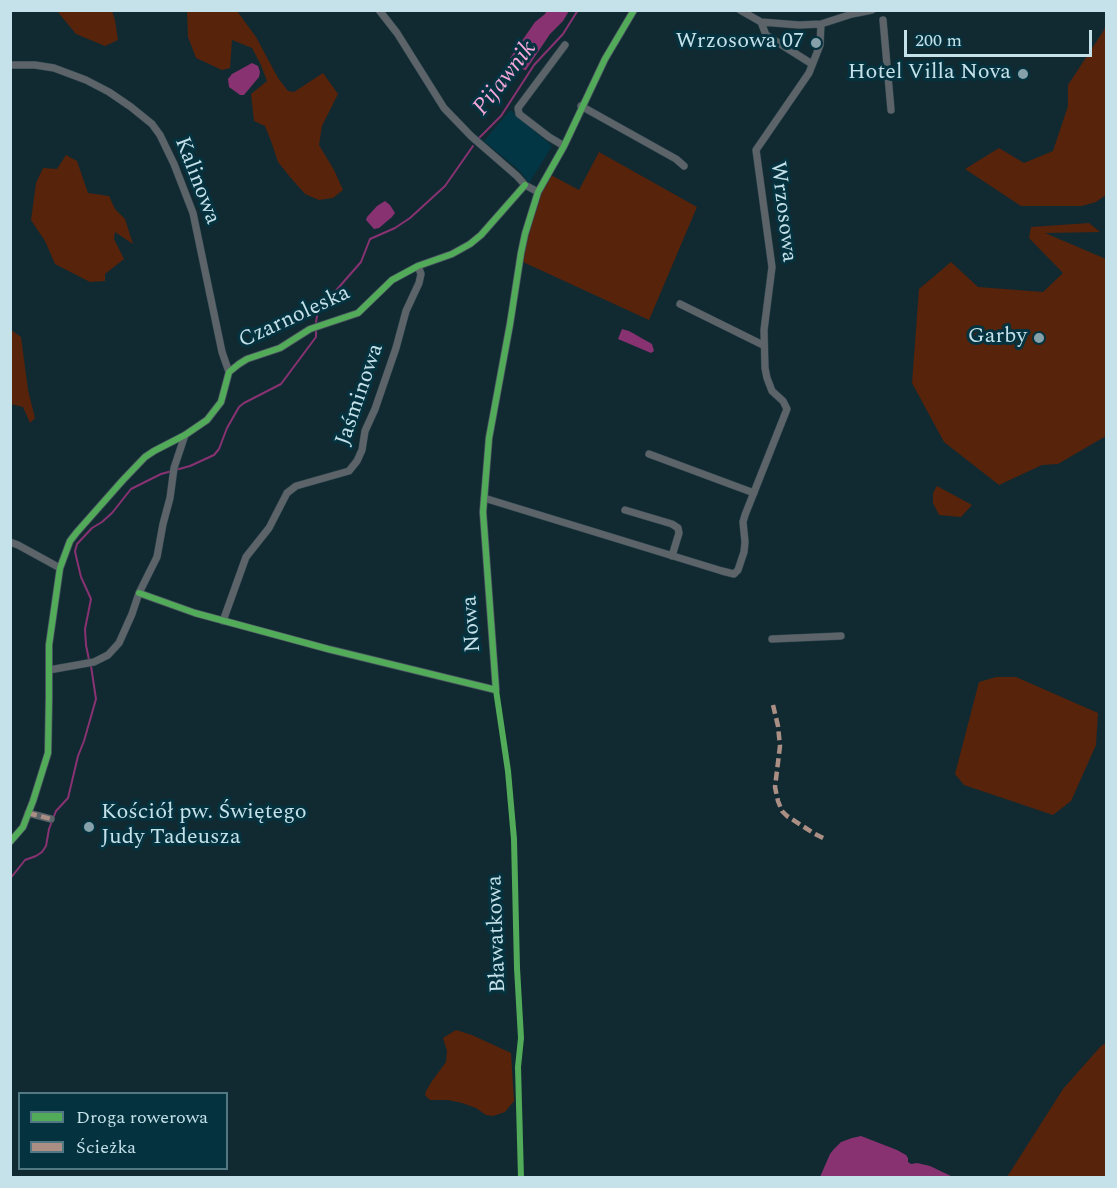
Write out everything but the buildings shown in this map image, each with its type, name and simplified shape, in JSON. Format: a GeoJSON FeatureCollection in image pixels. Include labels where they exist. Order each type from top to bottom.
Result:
{"type":"FeatureCollection","features":[{"type":"Feature","properties":{"kind":"street"},"geometry":{"type":"LineString","coordinates":[[379,10],[397,33],[444,108],[525,185],[538,192],[564,146],[605,59],[634,10]]}},
{"type":"Feature","properties":{"kind":"street"},"geometry":{"type":"LineString","coordinates":[[740,10],[761,22],[799,25],[821,24],[872,10]]}},
{"type":"Feature","properties":{"kind":"street"},"geometry":{"type":"LineString","coordinates":[[883,20],[891,110]]}},
{"type":"Feature","properties":{"kind":"street"},"geometry":{"type":"LineString","coordinates":[[761,22],[766,35],[812,64]]}},
{"type":"Feature","properties":{"kind":"street","name":"Wrzosowa"},"geometry":{"type":"LineString","coordinates":[[484,498],[672,556],[736,573],[744,552],[743,522],[787,410],[783,401],[772,391],[766,378],[763,345],[772,267],[756,150],[810,73],[820,45],[821,24]]}},
{"type":"Feature","properties":{"kind":"street"},"geometry":{"type":"LineString","coordinates":[[564,146],[519,114],[518,108],[565,45]]}},
{"type":"Feature","properties":{"kind":"street","name":"Kalinowa"},"geometry":{"type":"LineString","coordinates":[[10,65],[54,68],[86,80],[131,107],[152,124],[160,135],[193,213],[222,352],[229,372]]}},
{"type":"Feature","properties":{"kind":"street"},"geometry":{"type":"LineString","coordinates":[[582,106],[676,159],[684,166]]}},
{"type":"Feature","properties":{"kind":"street","name":"Czarnoleska"},"geometry":{"type":"LineString","coordinates":[[10,842],[16,837],[28,813],[48,753],[49,645],[60,568],[70,541],[76,532],[123,480],[154,451],[185,435],[207,420],[221,402],[229,372],[247,359],[280,348],[310,329],[358,313],[392,280],[418,266],[452,254],[470,244],[481,235],[525,185]]}},
{"type":"Feature","properties":{"kind":"street","name":"Nowa"},"geometry":{"type":"LineString","coordinates":[[139,593],[223,621],[496,690],[483,528],[487,455],[523,244],[538,192]]}},
{"type":"Feature","properties":{"kind":"street","name":"Jaśminowa"},"geometry":{"type":"LineString","coordinates":[[223,621],[246,557],[269,528],[287,493],[296,486],[349,471],[357,461],[362,450],[365,431],[396,348],[405,311],[419,284],[421,274],[418,266]]}},
{"type":"Feature","properties":{"kind":"street"},"geometry":{"type":"LineString","coordinates":[[680,304],[763,345]]}},
{"type":"Feature","properties":{"kind":"street"},"geometry":{"type":"LineString","coordinates":[[49,670],[94,662],[108,655],[119,643],[139,593],[157,557],[170,498],[173,472],[185,435]]}},
{"type":"Feature","properties":{"kind":"street"},"geometry":{"type":"LineString","coordinates":[[649,454],[754,493]]}},
{"type":"Feature","properties":{"kind":"street"},"geometry":{"type":"LineString","coordinates":[[625,510],[672,524],[678,528],[679,532],[672,556]]}},
{"type":"Feature","properties":{"kind":"street"},"geometry":{"type":"LineString","coordinates":[[10,542],[60,568]]}},
{"type":"Feature","properties":{"kind":"street"},"geometry":{"type":"LineString","coordinates":[[772,639],[841,636]]}},
{"type":"Feature","properties":{"kind":"street"},"geometry":{"type":"LineString","coordinates":[[28,813],[51,819]]}},
{"type":"Feature","properties":{"kind":"shaded area"},"geometry":{"type":"Polygon","coordinates":[[[547,10],[569,11],[524,70],[510,58],[535,22],[547,10]]]}},
{"type":"Feature","properties":{"kind":"shaded area"},"geometry":{"type":"Polygon","coordinates":[[[57,11],[112,11],[118,40],[105,46],[76,34],[57,11]]]}},
{"type":"Feature","properties":{"kind":"shaded area"},"geometry":{"type":"Polygon","coordinates":[[[187,11],[237,11],[256,37],[278,78],[288,91],[294,92],[323,73],[338,94],[322,126],[319,145],[343,190],[333,198],[319,200],[305,194],[290,177],[278,162],[265,126],[254,121],[251,94],[267,81],[252,48],[232,40],[230,68],[222,70],[196,58],[188,37],[187,11]]]}},
{"type":"Feature","properties":{"kind":"shaded area"},"geometry":{"type":"Polygon","coordinates":[[[1106,23],[1106,195],[1096,202],[1082,206],[1021,206],[965,169],[999,148],[1024,163],[1053,151],[1068,106],[1068,85],[1104,30],[1106,23]]]}},
{"type":"Feature","properties":{"kind":"shaded area"},"geometry":{"type":"Polygon","coordinates":[[[252,63],[258,66],[259,77],[244,95],[240,95],[229,87],[228,79],[232,74],[252,63]]]}},
{"type":"Feature","properties":{"kind":"shaded area"},"geometry":{"type":"Polygon","coordinates":[[[510,110],[552,146],[529,183],[520,171],[484,141],[510,110]]]}},
{"type":"Feature","properties":{"kind":"shaded area"},"geometry":{"type":"Polygon","coordinates":[[[599,152],[697,207],[649,320],[523,262],[539,194],[551,175],[579,190],[599,152]]]}},
{"type":"Feature","properties":{"kind":"shaded area"},"geometry":{"type":"Polygon","coordinates":[[[66,155],[77,161],[88,193],[109,196],[115,209],[125,219],[133,244],[115,232],[114,239],[124,259],[105,274],[105,281],[90,282],[55,264],[45,241],[31,220],[36,183],[43,168],[57,169],[66,155]]]}},
{"type":"Feature","properties":{"kind":"shaded area"},"geometry":{"type":"Polygon","coordinates":[[[385,201],[395,213],[379,228],[374,229],[366,220],[367,217],[385,201]]]}},
{"type":"Feature","properties":{"kind":"shaded area"},"geometry":{"type":"Polygon","coordinates":[[[1089,223],[1100,232],[1045,233],[1106,259],[1106,436],[1058,464],[1042,465],[999,485],[944,442],[912,383],[919,289],[951,262],[978,287],[1043,292],[1063,273],[1029,238],[1031,227],[1089,223]]]}},
{"type":"Feature","properties":{"kind":"shaded area"},"geometry":{"type":"Polygon","coordinates":[[[622,329],[652,344],[654,351],[651,353],[618,339],[622,329]]]}},
{"type":"Feature","properties":{"kind":"shaded area"},"geometry":{"type":"Polygon","coordinates":[[[11,330],[21,337],[28,390],[35,418],[30,423],[23,407],[11,404],[11,330]]]}},
{"type":"Feature","properties":{"kind":"shaded area"},"geometry":{"type":"Polygon","coordinates":[[[937,486],[972,505],[961,517],[939,515],[933,503],[933,493],[937,486]]]}},
{"type":"Feature","properties":{"kind":"shaded area"},"geometry":{"type":"Polygon","coordinates":[[[996,677],[1016,677],[1098,713],[1096,745],[1071,801],[1053,815],[964,785],[955,774],[979,682],[996,677]]]}},
{"type":"Feature","properties":{"kind":"shaded area"},"geometry":{"type":"Polygon","coordinates":[[[456,1030],[511,1053],[514,1101],[505,1112],[493,1116],[486,1115],[462,1103],[430,1100],[425,1095],[446,1062],[447,1051],[443,1038],[456,1030]]]}},
{"type":"Feature","properties":{"kind":"shaded area"},"geometry":{"type":"Polygon","coordinates":[[[1106,1043],[1106,1177],[1007,1177],[1063,1089],[1106,1043]]]}},
{"type":"Feature","properties":{"kind":"shaded area"},"geometry":{"type":"Polygon","coordinates":[[[861,1136],[906,1155],[911,1164],[930,1166],[953,1177],[820,1177],[830,1154],[841,1142],[861,1136]]]}},
{"type":"Feature","properties":{"kind":"waterway","name":"Pijawnik"},"geometry":{"type":"LineString","coordinates":[[479,138],[501,116],[534,65],[563,34],[578,10]]}},
{"type":"Feature","properties":{"kind":"waterway","name":"Pijawnik"},"geometry":{"type":"LineString","coordinates":[[316,322],[318,311],[361,262],[370,239],[395,228],[410,218],[445,186],[473,146]]}},
{"type":"Feature","properties":{"kind":"waterway","name":"Pijawnik"},"geometry":{"type":"LineString","coordinates":[[89,660],[85,629],[91,599],[81,577],[75,551],[77,544],[92,528],[112,513],[131,489],[161,474],[190,466],[214,455],[239,407],[281,384],[316,337],[316,330]]}},
{"type":"Feature","properties":{"kind":"waterway","name":"Pijawnik"},"geometry":{"type":"LineString","coordinates":[[10,879],[25,860],[42,852],[46,846],[56,811],[68,798],[78,756],[96,699],[91,666]]}},
{"type":"Feature","properties":{"kind":"marked path"},"geometry":{"type":"LineString","coordinates":[[773,705],[780,746],[775,787],[778,801],[787,816],[825,839]]}},
{"type":"Feature","properties":{"kind":"marked path"},"geometry":{"type":"LineString","coordinates":[[28,813],[51,819]]}},
{"type":"Feature","properties":{"kind":"cycle path"},"geometry":{"type":"LineString","coordinates":[[139,593],[195,613],[328,649],[496,690],[483,512],[489,438],[521,253],[538,192],[564,146],[605,59],[634,10]]}},
{"type":"Feature","properties":{"kind":"cycle path"},"geometry":{"type":"LineString","coordinates":[[10,842],[23,827],[48,753],[49,645],[60,568],[70,541],[77,532],[145,457],[207,420],[221,402],[229,372],[239,364],[280,348],[310,329],[358,313],[392,280],[418,266],[452,254],[470,244],[481,235],[525,185]]}},
{"type":"Feature","properties":{"kind":"cycle path","name":"Bławatkowa"},"geometry":{"type":"LineString","coordinates":[[496,690],[508,771],[514,839],[521,1038],[518,1067],[521,1178]]}},
{"type":"Feature","properties":{"kind":"place","name":"Wrzosowa 07"},"geometry":{"type":"Point","coordinates":[816,43]}},
{"type":"Feature","properties":{"kind":"place","name":"Hotel Villa Nova"},"geometry":{"type":"Point","coordinates":[1023,74]}},
{"type":"Feature","properties":{"kind":"place","name":"Garby"},"geometry":{"type":"Point","coordinates":[1039,338]}},
{"type":"Feature","properties":{"kind":"place","name":"Kościół pw. Świętego Judy Tadeusza"},"geometry":{"type":"Point","coordinates":[89,827]}}]}
